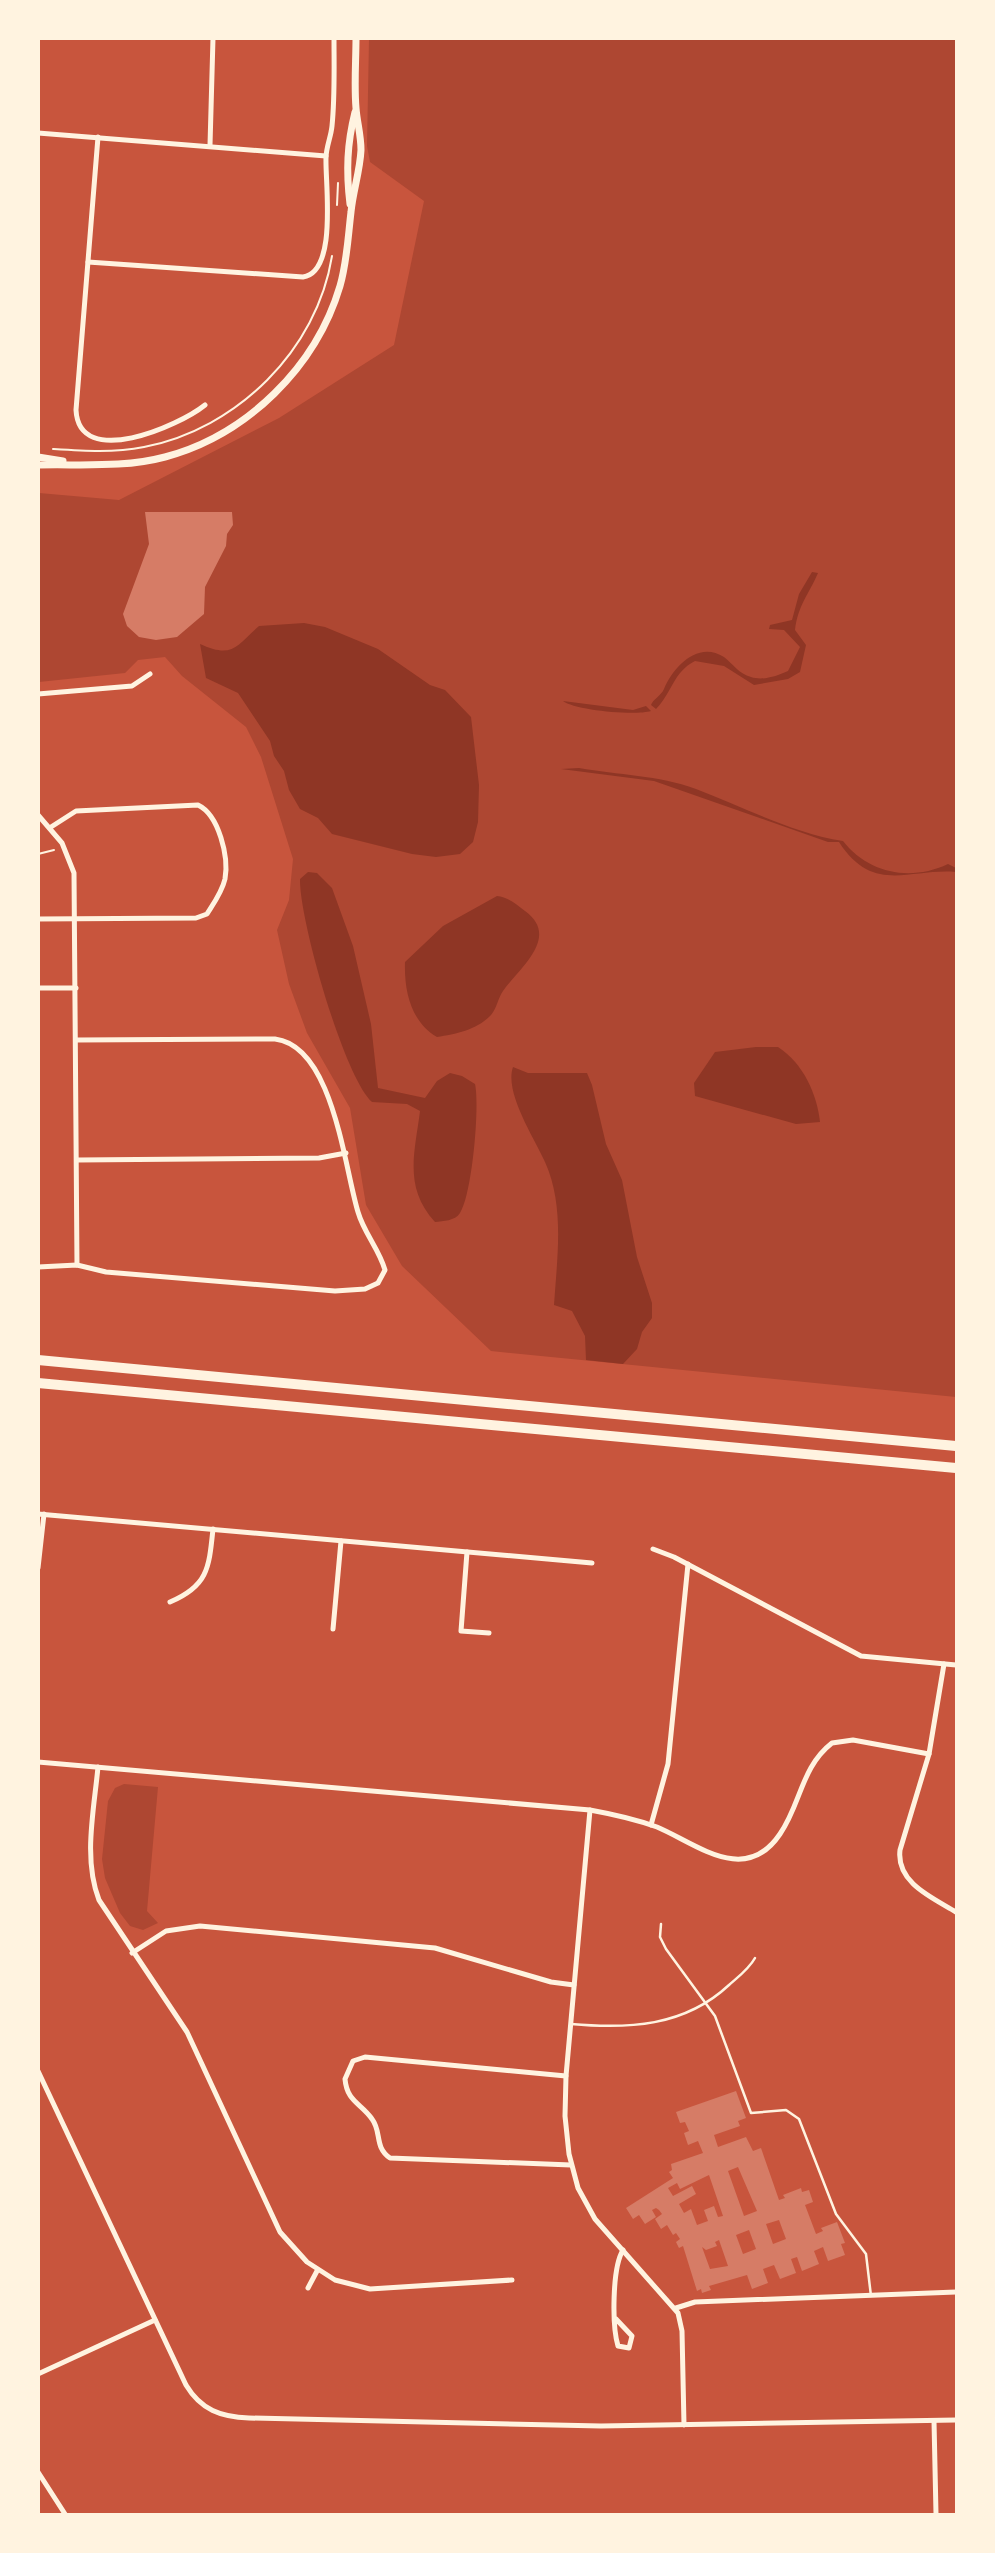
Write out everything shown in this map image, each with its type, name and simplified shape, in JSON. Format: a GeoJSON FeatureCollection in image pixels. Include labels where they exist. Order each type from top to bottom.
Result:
{"type":"FeatureCollection","features":[{"type":"Feature","properties":{"kind":"highway"},"geometry":{"type":"LineString","coordinates":[[38,1360],[957,1446]]}},
{"type":"Feature","properties":{"kind":"highway"},"geometry":{"type":"LineString","coordinates":[[38,1383],[957,1468]]}},
{"type":"Feature","properties":{"kind":"street"},"geometry":{"type":"LineString","coordinates":[[209,145],[213,38]]}},
{"type":"Feature","properties":{"kind":"street"},"geometry":{"type":"LineString","coordinates":[[88,262],[303,277],[312,275],[321,263],[325,244],[329,178],[326,156],[332,124],[334,38]]}},
{"type":"Feature","properties":{"kind":"street"},"geometry":{"type":"LineString","coordinates":[[38,466],[127,464],[166,457],[226,431],[270,398],[305,357],[332,309],[346,255],[351,209],[360,169],[361,138],[356,108],[356,38]]}},
{"type":"Feature","properties":{"kind":"street"},"geometry":{"type":"LineString","coordinates":[[351,209],[347,157],[356,108]]}},
{"type":"Feature","properties":{"kind":"street"},"geometry":{"type":"LineString","coordinates":[[38,133],[326,156]]}},
{"type":"Feature","properties":{"kind":"street"},"geometry":{"type":"LineString","coordinates":[[98,137],[76,410],[83,433],[105,440],[159,431],[178,424],[205,405]]}},
{"type":"Feature","properties":{"kind":"street"},"geometry":{"type":"LineString","coordinates":[[38,457],[78,464]]}},
{"type":"Feature","properties":{"kind":"street"},"geometry":{"type":"LineString","coordinates":[[38,694],[132,686],[150,674]]}},
{"type":"Feature","properties":{"kind":"street"},"geometry":{"type":"LineString","coordinates":[[38,919],[196,918],[207,914],[224,881],[225,859],[219,835],[210,814],[191,803],[76,811],[51,827]]}},
{"type":"Feature","properties":{"kind":"street"},"geometry":{"type":"LineString","coordinates":[[38,815],[62,843],[74,873],[77,1265]]}},
{"type":"Feature","properties":{"kind":"street"},"geometry":{"type":"LineString","coordinates":[[38,988],[76,988]]}},
{"type":"Feature","properties":{"kind":"street"},"geometry":{"type":"LineString","coordinates":[[38,1267],[77,1265],[106,1272],[321,1290],[365,1289],[379,1283],[385,1270],[359,1216],[335,1111],[301,1048],[288,1041],[77,1040]]}},
{"type":"Feature","properties":{"kind":"street"},"geometry":{"type":"LineString","coordinates":[[78,1160],[318,1158],[346,1153]]}},
{"type":"Feature","properties":{"kind":"street"},"geometry":{"type":"LineString","coordinates":[[38,1569],[41,1514],[592,1563]]}},
{"type":"Feature","properties":{"kind":"street"},"geometry":{"type":"LineString","coordinates":[[170,1602],[189,1594],[202,1580],[209,1563],[213,1529]]}},
{"type":"Feature","properties":{"kind":"street"},"geometry":{"type":"LineString","coordinates":[[333,1629],[341,1541]]}},
{"type":"Feature","properties":{"kind":"street"},"geometry":{"type":"LineString","coordinates":[[653,1549],[688,1564],[861,1656],[957,1665]]}},
{"type":"Feature","properties":{"kind":"street"},"geometry":{"type":"LineString","coordinates":[[467,1552],[461,1631],[489,1633]]}},
{"type":"Feature","properties":{"kind":"street"},"geometry":{"type":"LineString","coordinates":[[651,1825],[668,1764],[688,1564]]}},
{"type":"Feature","properties":{"kind":"street"},"geometry":{"type":"LineString","coordinates":[[944,1664],[929,1754],[899,1861],[903,1872],[915,1886],[957,1912]]}},
{"type":"Feature","properties":{"kind":"street"},"geometry":{"type":"LineString","coordinates":[[38,1762],[590,1810],[651,1825],[716,1857],[747,1858],[764,1850],[780,1835],[808,1770],[832,1743],[853,1740],[929,1754]]}},
{"type":"Feature","properties":{"kind":"street"},"geometry":{"type":"LineString","coordinates":[[98,1767],[91,1848],[93,1881],[104,1911],[187,2032],[280,2232],[295,2252],[317,2271],[347,2284],[381,2290],[512,2280]]}},
{"type":"Feature","properties":{"kind":"street"},"geometry":{"type":"LineString","coordinates":[[590,1810],[566,2076],[566,2127],[571,2165],[591,2214],[676,2308],[682,2331],[684,2425]]}},
{"type":"Feature","properties":{"kind":"street"},"geometry":{"type":"LineString","coordinates":[[132,1953],[166,1931],[200,1926],[435,1948],[544,1980],[574,1986]]}},
{"type":"Feature","properties":{"kind":"street"},"geometry":{"type":"LineString","coordinates":[[566,2076],[365,2057],[353,2061],[345,2079],[351,2100],[372,2118],[378,2144],[390,2158],[571,2165]]}},
{"type":"Feature","properties":{"kind":"street"},"geometry":{"type":"LineString","coordinates":[[38,2071],[190,2392],[201,2404],[223,2416],[556,2426],[957,2420]]}},
{"type":"Feature","properties":{"kind":"street"},"geometry":{"type":"LineString","coordinates":[[616,2319],[632,2336],[629,2348],[622,2349],[617,2342],[616,2319],[616,2264],[623,2250]]}},
{"type":"Feature","properties":{"kind":"street"},"geometry":{"type":"LineString","coordinates":[[308,2288],[317,2271]]}},
{"type":"Feature","properties":{"kind":"street"},"geometry":{"type":"LineString","coordinates":[[676,2308],[695,2302],[957,2292]]}},
{"type":"Feature","properties":{"kind":"street"},"geometry":{"type":"LineString","coordinates":[[38,2374],[155,2320]]}},
{"type":"Feature","properties":{"kind":"street"},"geometry":{"type":"LineString","coordinates":[[934,2421],[936,2515]]}},
{"type":"Feature","properties":{"kind":"street"},"geometry":{"type":"LineString","coordinates":[[38,2472],[65,2515]]}},
{"type":"Feature","properties":{"kind":"lane"},"geometry":{"type":"LineString","coordinates":[[661,1924],[660,1937],[666,1948],[715,2016],[751,2113],[786,2110],[799,2119],[836,2214],[866,2255],[872,2296]]}},
{"type":"Feature","properties":{"kind":"lane"},"geometry":{"type":"LineString","coordinates":[[571,2024],[622,2028],[666,2021],[705,2004],[755,1958]]}},
{"type":"Feature","properties":{"kind":"path"},"geometry":{"type":"LineString","coordinates":[[336,215],[338,180]]}},
{"type":"Feature","properties":{"kind":"path"},"geometry":{"type":"LineString","coordinates":[[52,449],[98,452],[145,447],[196,431],[242,403],[268,380],[302,336],[322,292],[333,250]]}},
{"type":"Feature","properties":{"kind":"path"},"geometry":{"type":"LineString","coordinates":[[38,854],[49,853],[62,843]]}},
{"type":"Feature","properties":{"kind":"shaded area"},"geometry":{"type":"Polygon","coordinates":[[[369,39],[956,39],[956,1397],[491,1351],[402,1266],[366,1205],[350,1108],[307,1033],[289,984],[277,930],[289,900],[293,859],[261,757],[246,727],[182,676],[165,657],[138,660],[125,673],[39,682],[39,493],[119,500],[279,418],[394,345],[424,201],[370,162],[367,146],[369,39]]]}},
{"type":"Feature","properties":{"kind":"shaded area"},"geometry":{"type":"Polygon","coordinates":[[[812,572],[818,573],[796,621],[795,630],[806,645],[800,672],[788,679],[754,685],[724,666],[695,661],[677,677],[656,709],[651,705],[680,665],[696,654],[705,652],[724,657],[743,674],[756,678],[788,671],[800,647],[784,630],[769,629],[770,625],[792,620],[799,594],[812,572]]]}},
{"type":"Feature","properties":{"kind":"shaded area"},"geometry":{"type":"Polygon","coordinates":[[[304,623],[325,627],[378,649],[430,685],[445,690],[471,717],[479,785],[478,822],[473,842],[460,854],[436,857],[412,854],[332,834],[318,818],[300,809],[289,790],[284,771],[274,756],[270,741],[238,693],[206,678],[200,644],[227,650],[239,644],[259,626],[304,623]]]}},
{"type":"Feature","properties":{"kind":"shaded area"},"geometry":{"type":"Polygon","coordinates":[[[563,701],[633,710],[646,706],[651,711],[605,711],[579,707],[563,701]]]}},
{"type":"Feature","properties":{"kind":"shaded area"},"geometry":{"type":"Polygon","coordinates":[[[579,768],[682,784],[787,826],[843,841],[865,861],[891,871],[919,872],[948,864],[956,868],[956,872],[879,874],[852,858],[839,842],[828,842],[654,781],[561,769],[579,768]]]}},
{"type":"Feature","properties":{"kind":"shaded area"},"geometry":{"type":"Polygon","coordinates":[[[308,872],[317,873],[332,888],[353,946],[371,1024],[378,1088],[425,1098],[437,1081],[450,1073],[475,1084],[474,1150],[468,1188],[460,1213],[452,1219],[435,1222],[418,1196],[414,1155],[420,1111],[407,1104],[372,1102],[349,1062],[325,996],[307,927],[300,879],[308,872]]]}},
{"type":"Feature","properties":{"kind":"shaded area"},"geometry":{"type":"Polygon","coordinates":[[[497,896],[512,902],[535,921],[539,931],[534,952],[503,991],[491,1015],[473,1028],[437,1037],[421,1023],[411,1005],[405,962],[443,926],[497,896]]]}},
{"type":"Feature","properties":{"kind":"shaded area"},"geometry":{"type":"Polygon","coordinates":[[[778,1047],[795,1062],[812,1090],[820,1122],[796,1124],[695,1096],[694,1083],[715,1052],[778,1047]]]}},
{"type":"Feature","properties":{"kind":"shaded area"},"geometry":{"type":"Polygon","coordinates":[[[513,1067],[528,1073],[587,1073],[592,1085],[606,1144],[622,1180],[637,1257],[652,1303],[652,1318],[642,1332],[637,1349],[623,1364],[586,1360],[585,1336],[572,1311],[554,1305],[558,1251],[555,1196],[545,1162],[528,1129],[513,1090],[513,1067]]]}},
{"type":"Feature","properties":{"kind":"shaded area"},"geometry":{"type":"Polygon","coordinates":[[[124,1784],[158,1787],[147,1911],[158,1923],[143,1930],[130,1926],[120,1913],[105,1878],[102,1859],[108,1801],[115,1788],[124,1784]]]}},
{"type":"Feature","properties":{"kind":"building"},"geometry":{"type":"Polygon","coordinates":[[[145,512],[232,512],[233,525],[227,534],[226,546],[205,587],[204,614],[177,637],[156,640],[139,637],[127,626],[123,614],[149,544],[145,512]]]}},
{"type":"Feature","properties":{"kind":"building"},"geometry":{"type":"Polygon","coordinates":[[[736,2091],[746,2118],[738,2121],[740,2126],[714,2135],[718,2147],[746,2137],[753,2151],[761,2148],[779,2200],[785,2198],[783,2195],[801,2188],[802,2192],[809,2190],[813,2202],[805,2205],[816,2234],[823,2231],[821,2228],[837,2222],[845,2243],[841,2244],[845,2255],[828,2261],[823,2247],[814,2251],[819,2264],[802,2271],[797,2257],[791,2259],[796,2273],[780,2279],[774,2265],[763,2269],[768,2283],[752,2289],[747,2275],[709,2286],[711,2290],[702,2293],[701,2289],[697,2291],[683,2246],[679,2248],[676,2242],[680,2239],[676,2233],[673,2235],[667,2225],[661,2229],[655,2219],[662,2214],[659,2210],[652,2210],[656,2217],[645,2224],[639,2215],[633,2219],[626,2208],[673,2178],[669,2172],[672,2170],[671,2164],[703,2153],[698,2141],[688,2145],[684,2133],[689,2131],[685,2122],[680,2123],[676,2112],[736,2091]],[[738,2167],[728,2171],[744,2216],[757,2211],[738,2167]],[[709,2175],[680,2189],[677,2183],[668,2188],[673,2196],[692,2186],[696,2194],[679,2204],[684,2213],[691,2209],[697,2225],[708,2221],[704,2210],[714,2206],[718,2217],[723,2216],[709,2175]],[[779,2220],[766,2224],[773,2244],[786,2239],[779,2220]],[[749,2230],[736,2235],[743,2254],[756,2249],[749,2230]],[[719,2240],[715,2242],[717,2246],[706,2250],[702,2247],[710,2269],[728,2266],[719,2240]]]}}]}
